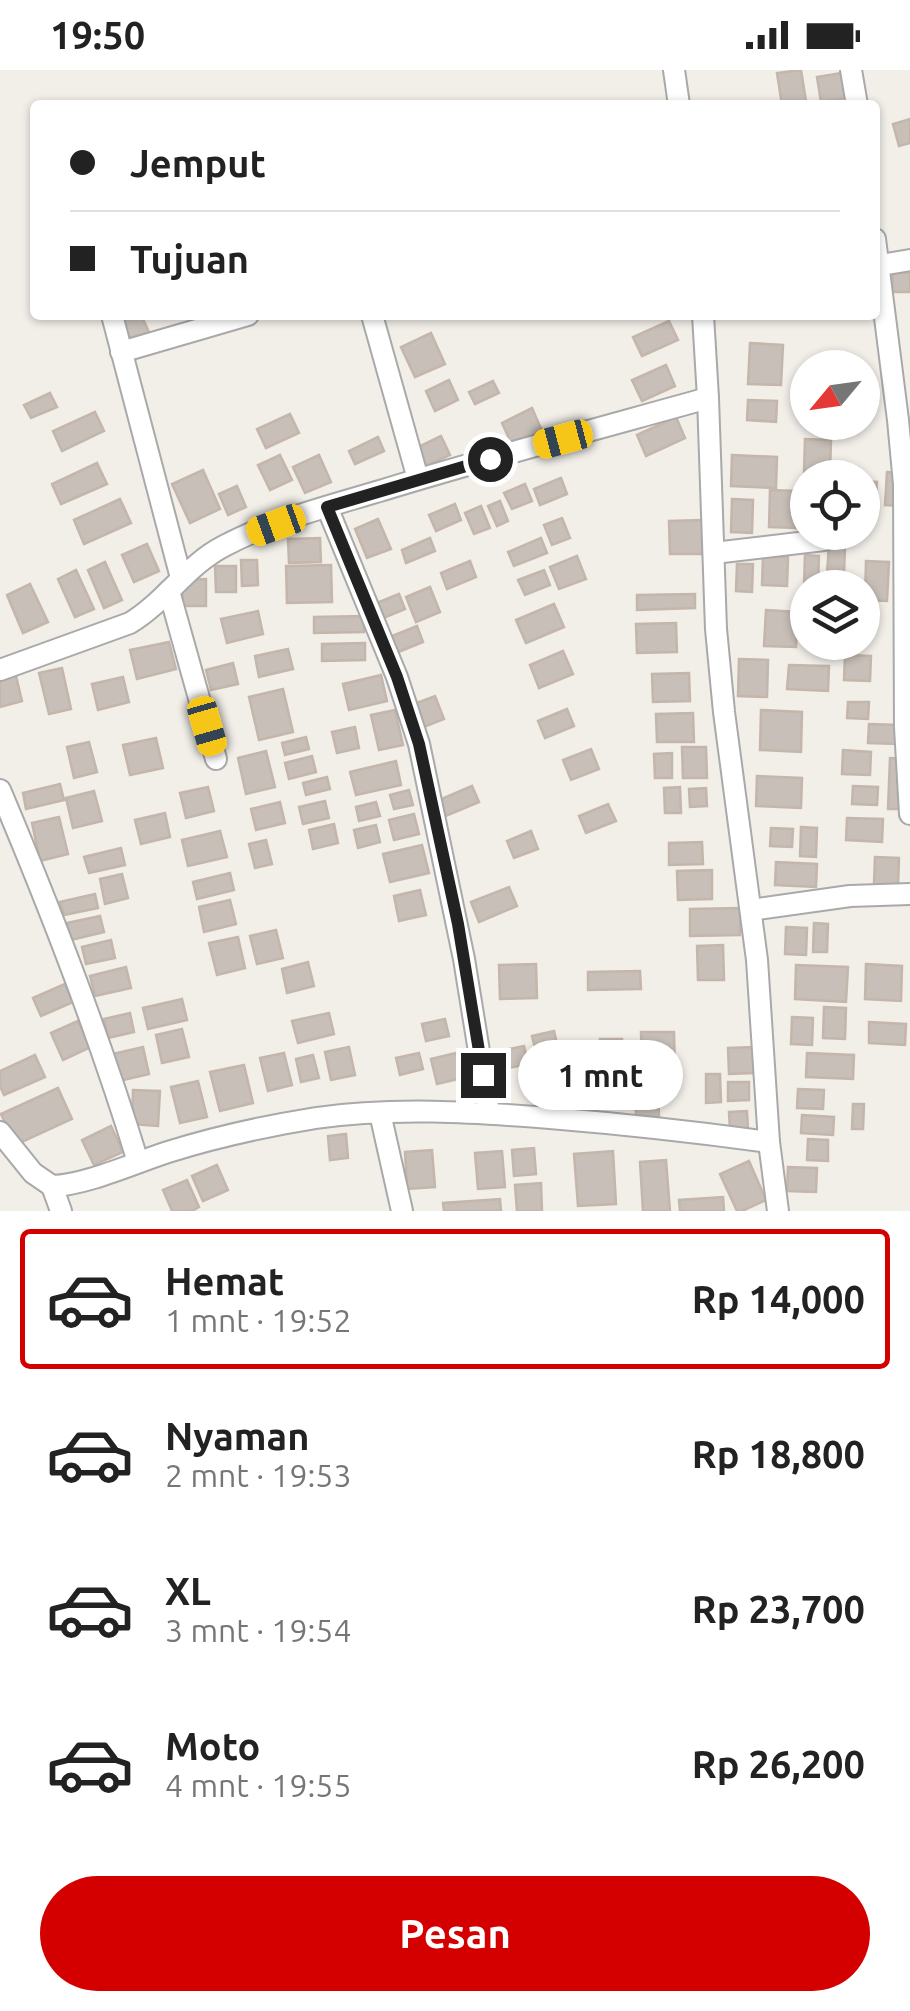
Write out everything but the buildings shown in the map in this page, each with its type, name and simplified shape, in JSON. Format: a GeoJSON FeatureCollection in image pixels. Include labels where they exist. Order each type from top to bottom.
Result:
{"type":"FeatureCollection","features":[{"type":"Feature","properties":{"kind":"street"},"geometry":{"type":"LineString","coordinates":[[674,70],[678,100]]}},
{"type":"Feature","properties":{"kind":"street"},"geometry":{"type":"LineString","coordinates":[[852,70],[856,100]]}},
{"type":"Feature","properties":{"kind":"street"},"geometry":{"type":"LineString","coordinates":[[880,265],[910,260]]}},
{"type":"Feature","properties":{"kind":"street"},"geometry":{"type":"LineString","coordinates":[[880,294],[904,484],[905,727],[910,814]]}},
{"type":"Feature","properties":{"kind":"street"},"geometry":{"type":"LineString","coordinates":[[113,320],[216,759]]}},
{"type":"Feature","properties":{"kind":"street"},"geometry":{"type":"LineString","coordinates":[[121,352],[231,320]]}},
{"type":"Feature","properties":{"kind":"street"},"geometry":{"type":"LineString","coordinates":[[373,320],[418,479]]}},
{"type":"Feature","properties":{"kind":"street"},"geometry":{"type":"LineString","coordinates":[[702,320],[716,629],[758,960],[768,1142],[778,1211]]}},
{"type":"Feature","properties":{"kind":"street"},"geometry":{"type":"LineString","coordinates":[[0,670],[130,623],[207,556],[250,534],[418,479],[708,398]]}},
{"type":"Feature","properties":{"kind":"street"},"geometry":{"type":"LineString","coordinates":[[327,507],[397,677],[419,744],[464,958],[489,1113]]}},
{"type":"Feature","properties":{"kind":"street"},"geometry":{"type":"LineString","coordinates":[[714,553],[790,544]]}},
{"type":"Feature","properties":{"kind":"street"},"geometry":{"type":"LineString","coordinates":[[0,790],[85,1002],[138,1162]]}},
{"type":"Feature","properties":{"kind":"street"},"geometry":{"type":"LineString","coordinates":[[751,910],[850,896],[910,894]]}},
{"type":"Feature","properties":{"kind":"street"},"geometry":{"type":"LineString","coordinates":[[380,1113],[402,1211]]}},
{"type":"Feature","properties":{"kind":"street"},"geometry":{"type":"LineString","coordinates":[[52,1186],[68,1185],[173,1150],[264,1128],[314,1118],[380,1113],[489,1113],[768,1142]]}},
{"type":"Feature","properties":{"kind":"street"},"geometry":{"type":"LineString","coordinates":[[0,1132],[33,1173],[52,1186],[62,1211]]}},
{"type":"Feature","properties":{"kind":"route"},"geometry":{"type":"LineString","coordinates":[[483,1075],[458,924],[419,744],[397,677],[327,507],[490,459]]}}]}
